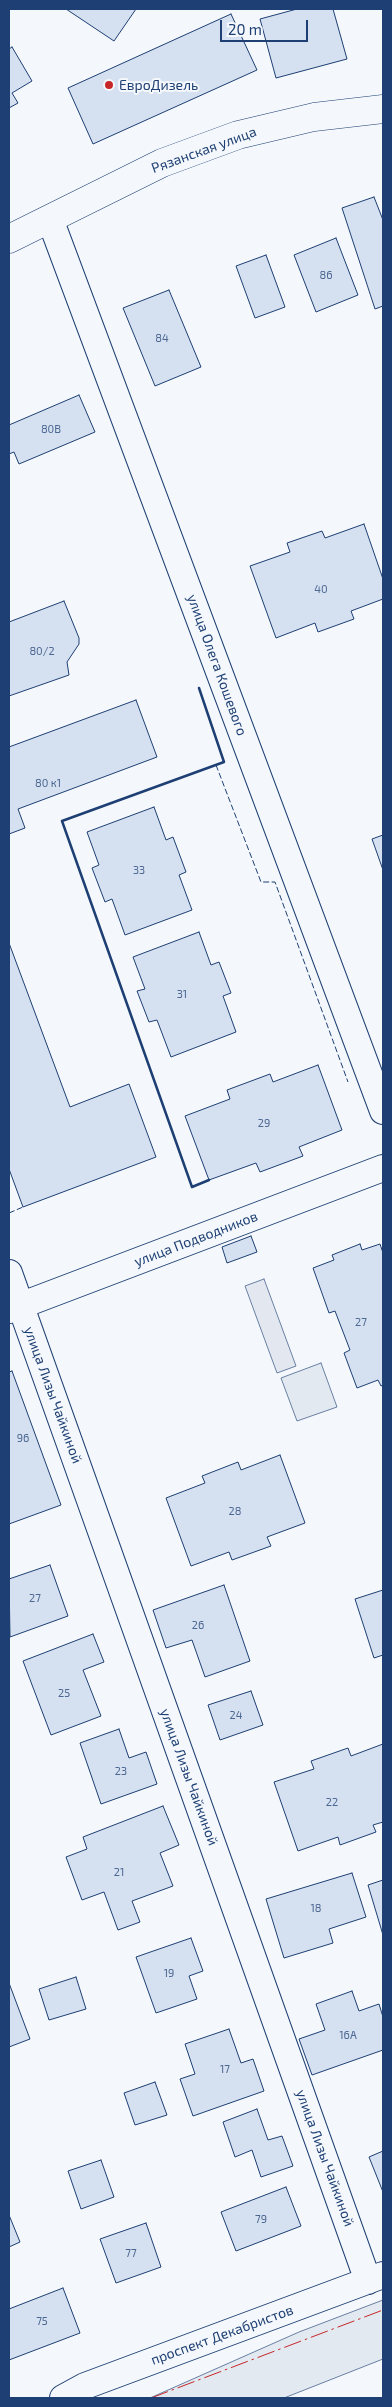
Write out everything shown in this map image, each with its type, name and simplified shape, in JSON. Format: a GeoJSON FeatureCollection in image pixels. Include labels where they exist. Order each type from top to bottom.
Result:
{"type":"FeatureCollection","features":[{"type":"Feature","properties":{"kind":"main road","name":"Рязанская улица"},"geometry":{"type":"LineString","coordinates":[[9,239],[162,162],[238,135],[314,117],[383,109]]}},
{"type":"Feature","properties":{"kind":"street","name":"улица Олега Кошевого"},"geometry":{"type":"LineString","coordinates":[[50,219],[383,1111]]}},
{"type":"Feature","properties":{"kind":"street","name":"улица Подводников"},"geometry":{"type":"LineString","coordinates":[[15,1307],[383,1168]]}},
{"type":"Feature","properties":{"kind":"street","name":"улица Лизы Чайкиной"},"geometry":{"type":"LineString","coordinates":[[9,1273],[15,1307],[375,2278]]}},
{"type":"Feature","properties":{"kind":"street","name":"проспект Декабристов"},"geometry":{"type":"LineString","coordinates":[[63,2398],[85,2386],[375,2278]]}},
{"type":"Feature","properties":{"kind":"shaded area"},"geometry":{"type":"Polygon","coordinates":[[[264,1279],[296,1366],[277,1373],[245,1286],[264,1279]]]}},
{"type":"Feature","properties":{"kind":"shaded area"},"geometry":{"type":"Polygon","coordinates":[[[321,1363],[337,1407],[297,1421],[281,1378],[321,1363]]]}},
{"type":"Feature","properties":{"kind":"shaded area"},"geometry":{"type":"Polygon","coordinates":[[[383,2300],[383,2359],[284,2398],[150,2398],[299,2332],[383,2300]]]}},
{"type":"Feature","properties":{"kind":"building"},"geometry":{"type":"Polygon","coordinates":[[[66,9],[136,9],[114,41],[66,9]]]}},
{"type":"Feature","properties":{"kind":"building"},"geometry":{"type":"Polygon","coordinates":[[[297,9],[333,9],[347,59],[276,78],[260,19],[297,9]]]}},
{"type":"Feature","properties":{"kind":"building"},"geometry":{"type":"Polygon","coordinates":[[[231,14],[257,70],[93,144],[68,88],[231,14]]]}},
{"type":"Feature","properties":{"kind":"building"},"geometry":{"type":"Polygon","coordinates":[[[12,47],[32,81],[12,93],[18,103],[9,108],[9,49],[12,47]]]}},
{"type":"Feature","properties":{"kind":"building"},"geometry":{"type":"Polygon","coordinates":[[[374,197],[383,220],[383,306],[375,309],[342,208],[374,197]]]}},
{"type":"Feature","properties":{"kind":"building"},"geometry":{"type":"Polygon","coordinates":[[[336,238],[358,295],[316,312],[294,255],[336,238]]]}},
{"type":"Feature","properties":{"kind":"building"},"geometry":{"type":"Polygon","coordinates":[[[266,255],[285,307],[255,318],[236,266],[266,255]]]}},
{"type":"Feature","properties":{"kind":"building"},"geometry":{"type":"Polygon","coordinates":[[[169,290],[201,367],[155,386],[123,308],[169,290]]]}},
{"type":"Feature","properties":{"kind":"building"},"geometry":{"type":"Polygon","coordinates":[[[79,395],[95,432],[19,464],[14,452],[9,454],[9,425],[79,395]]]}},
{"type":"Feature","properties":{"kind":"building"},"geometry":{"type":"Polygon","coordinates":[[[364,524],[383,579],[383,599],[351,611],[354,619],[318,632],[315,623],[276,638],[250,566],[290,552],[287,543],[322,531],[325,538],[364,524]]]}},
{"type":"Feature","properties":{"kind":"building"},"geometry":{"type":"Polygon","coordinates":[[[64,601],[79,638],[79,644],[67,662],[69,675],[9,696],[9,622],[64,601]]]}},
{"type":"Feature","properties":{"kind":"building"},"geometry":{"type":"Polygon","coordinates":[[[136,700],[157,757],[18,809],[25,828],[9,834],[9,747],[136,700]]]}},
{"type":"Feature","properties":{"kind":"building"},"geometry":{"type":"Polygon","coordinates":[[[154,807],[166,840],[173,837],[186,872],[179,875],[192,910],[125,935],[112,899],[105,902],[92,868],[99,865],[87,832],[154,807]]]}},
{"type":"Feature","properties":{"kind":"building"},"geometry":{"type":"Polygon","coordinates":[[[383,835],[383,870],[372,839],[383,835]]]}},
{"type":"Feature","properties":{"kind":"building"},"geometry":{"type":"Polygon","coordinates":[[[199,932],[211,965],[219,962],[231,993],[223,996],[236,1032],[171,1057],[157,1020],[149,1022],[137,991],[145,989],[133,957],[199,932]]]}},
{"type":"Feature","properties":{"kind":"building"},"geometry":{"type":"Polygon","coordinates":[[[9,943],[70,1107],[129,1084],[156,1157],[23,1207],[9,1169],[9,943]]]}},
{"type":"Feature","properties":{"kind":"building"},"geometry":{"type":"Polygon","coordinates":[[[318,1065],[342,1130],[299,1147],[303,1156],[260,1172],[256,1163],[209,1180],[185,1116],[230,1099],[227,1090],[270,1074],[273,1082],[318,1065]]]}},
{"type":"Feature","properties":{"kind":"building"},"geometry":{"type":"Polygon","coordinates":[[[251,1236],[257,1252],[227,1263],[222,1247],[251,1236]]]}},
{"type":"Feature","properties":{"kind":"building"},"geometry":{"type":"Polygon","coordinates":[[[360,1244],[362,1250],[380,1244],[383,1253],[383,1385],[381,1386],[378,1380],[357,1388],[344,1353],[350,1350],[335,1311],[329,1313],[313,1268],[334,1260],[332,1255],[360,1244]]]}},
{"type":"Feature","properties":{"kind":"building"},"geometry":{"type":"Polygon","coordinates":[[[12,1371],[61,1505],[9,1524],[9,1372],[12,1371]]]}},
{"type":"Feature","properties":{"kind":"building"},"geometry":{"type":"Polygon","coordinates":[[[280,1455],[305,1523],[267,1537],[271,1546],[232,1560],[229,1552],[191,1566],[166,1498],[205,1483],[202,1476],[238,1462],[241,1470],[280,1455]]]}},
{"type":"Feature","properties":{"kind":"building"},"geometry":{"type":"Polygon","coordinates":[[[50,1565],[68,1616],[10,1637],[9,1579],[50,1565]]]}},
{"type":"Feature","properties":{"kind":"building"},"geometry":{"type":"Polygon","coordinates":[[[224,1585],[250,1661],[205,1677],[192,1640],[166,1648],[153,1610],[224,1585]]]}},
{"type":"Feature","properties":{"kind":"building"},"geometry":{"type":"Polygon","coordinates":[[[383,1590],[383,1655],[374,1658],[355,1599],[383,1590]]]}},
{"type":"Feature","properties":{"kind":"building"},"geometry":{"type":"Polygon","coordinates":[[[93,1634],[104,1662],[83,1670],[101,1716],[51,1735],[23,1661],[93,1634]]]}},
{"type":"Feature","properties":{"kind":"building"},"geometry":{"type":"Polygon","coordinates":[[[251,1691],[263,1725],[220,1740],[208,1705],[251,1691]]]}},
{"type":"Feature","properties":{"kind":"building"},"geometry":{"type":"Polygon","coordinates":[[[119,1729],[129,1758],[146,1752],[157,1784],[101,1804],[80,1743],[119,1729]]]}},
{"type":"Feature","properties":{"kind":"building"},"geometry":{"type":"Polygon","coordinates":[[[383,1744],[383,1822],[373,1825],[376,1832],[340,1845],[338,1837],[298,1851],[274,1782],[314,1769],[311,1761],[348,1748],[351,1756],[383,1744]]]}},
{"type":"Feature","properties":{"kind":"building"},"geometry":{"type":"Polygon","coordinates":[[[163,1806],[179,1845],[160,1853],[173,1886],[132,1901],[140,1922],[118,1930],[104,1892],[82,1900],[66,1857],[87,1849],[83,1837],[163,1806]]]}},
{"type":"Feature","properties":{"kind":"building"},"geometry":{"type":"Polygon","coordinates":[[[352,1873],[366,1917],[329,1929],[333,1943],[284,1958],[266,1899],[352,1873]]]}},
{"type":"Feature","properties":{"kind":"building"},"geometry":{"type":"Polygon","coordinates":[[[383,1880],[383,1935],[368,1885],[383,1880]]]}},
{"type":"Feature","properties":{"kind":"building"},"geometry":{"type":"Polygon","coordinates":[[[191,1938],[203,1971],[189,1976],[197,1999],[156,2013],[136,1957],[191,1938]]]}},
{"type":"Feature","properties":{"kind":"building"},"geometry":{"type":"Polygon","coordinates":[[[76,1977],[86,2009],[49,2020],[39,1989],[76,1977]]]}},
{"type":"Feature","properties":{"kind":"building"},"geometry":{"type":"Polygon","coordinates":[[[9,1983],[30,2039],[9,2047],[9,1983]]]}},
{"type":"Feature","properties":{"kind":"building"},"geometry":{"type":"Polygon","coordinates":[[[352,1991],[359,2011],[379,2004],[383,2017],[383,2050],[312,2075],[299,2039],[325,2030],[316,2004],[352,1991]]]}},
{"type":"Feature","properties":{"kind":"building"},"geometry":{"type":"Polygon","coordinates":[[[229,2029],[241,2063],[253,2059],[264,2091],[193,2116],[180,2079],[195,2074],[185,2044],[229,2029]]]}},
{"type":"Feature","properties":{"kind":"building"},"geometry":{"type":"Polygon","coordinates":[[[155,2082],[167,2115],[135,2125],[124,2093],[155,2082]]]}},
{"type":"Feature","properties":{"kind":"building"},"geometry":{"type":"Polygon","coordinates":[[[257,2109],[268,2140],[282,2136],[293,2166],[261,2177],[252,2150],[235,2157],[223,2122],[257,2109]]]}},
{"type":"Feature","properties":{"kind":"building"},"geometry":{"type":"Polygon","coordinates":[[[383,2151],[383,2192],[369,2157],[383,2151]]]}},
{"type":"Feature","properties":{"kind":"building"},"geometry":{"type":"Polygon","coordinates":[[[101,2160],[114,2197],[81,2209],[68,2171],[101,2160]]]}},
{"type":"Feature","properties":{"kind":"building"},"geometry":{"type":"Polygon","coordinates":[[[286,2187],[301,2226],[236,2251],[221,2212],[286,2187]]]}},
{"type":"Feature","properties":{"kind":"building"},"geometry":{"type":"Polygon","coordinates":[[[9,2215],[20,2242],[9,2247],[9,2215]]]}},
{"type":"Feature","properties":{"kind":"building"},"geometry":{"type":"Polygon","coordinates":[[[146,2223],[161,2267],[116,2283],[100,2239],[146,2223]]]}},
{"type":"Feature","properties":{"kind":"building"},"geometry":{"type":"Polygon","coordinates":[[[63,2288],[80,2333],[9,2360],[9,2309],[63,2288]]]}},
{"type":"Feature","properties":{"kind":"fence"},"geometry":{"type":"LineString","coordinates":[[216,765],[261,882],[275,882],[348,1082]]}},
{"type":"Feature","properties":{"kind":"fence"},"geometry":{"type":"LineString","coordinates":[[9,1213],[23,1207]]}},
{"type":"Feature","properties":{"kind":"wall"},"geometry":{"type":"LineString","coordinates":[[199,688],[224,762],[62,821],[192,1187],[209,1180]]}},
{"type":"Feature","properties":{"kind":"power"},"geometry":{"type":"LineString","coordinates":[[151,2398],[383,2310]]}},
{"type":"Feature","properties":{"kind":"place","name":"ЕвроДизель"},"geometry":{"type":"Point","coordinates":[109,85]}}]}
